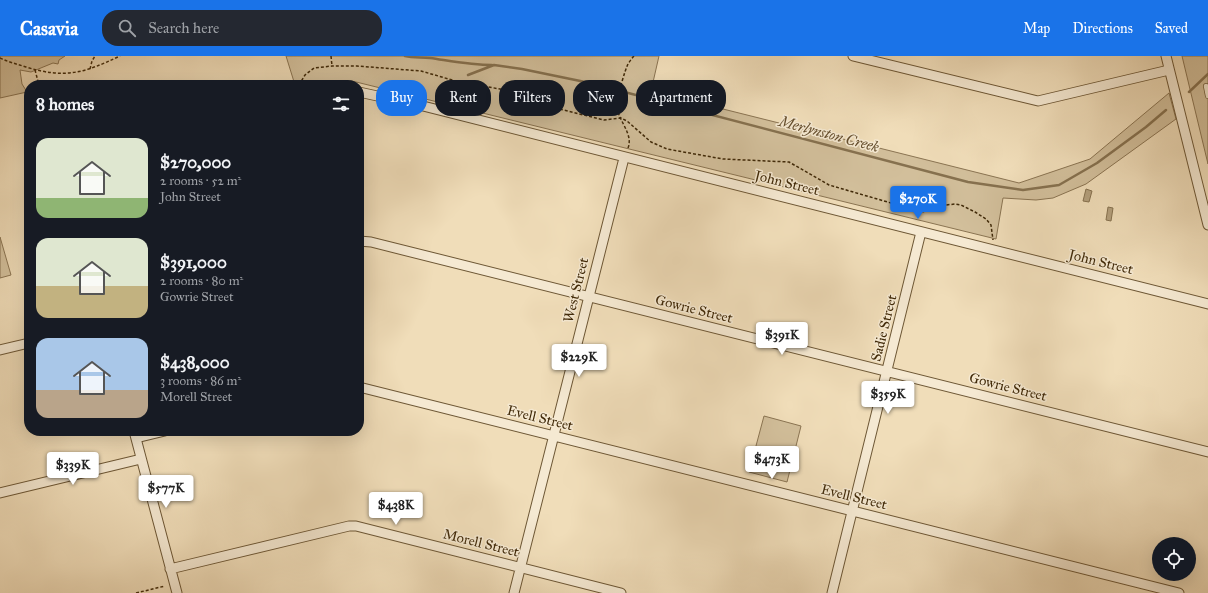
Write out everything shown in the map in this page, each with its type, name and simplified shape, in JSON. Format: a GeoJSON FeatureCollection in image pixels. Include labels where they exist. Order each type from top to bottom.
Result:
{"type":"FeatureCollection","features":[{"type":"Feature","properties":{"kind":"street"},"geometry":{"type":"LineString","coordinates":[[854,56],[1038,101],[1169,70]]}},
{"type":"Feature","properties":{"kind":"street"},"geometry":{"type":"LineString","coordinates":[[1166,56],[1208,225]]}},
{"type":"Feature","properties":{"kind":"street","name":"John Street"},"geometry":{"type":"LineString","coordinates":[[364,93],[423,106],[624,158],[1208,304]]}},
{"type":"Feature","properties":{"kind":"street","name":"West Street"},"geometry":{"type":"LineString","coordinates":[[514,593],[624,158]]}},
{"type":"Feature","properties":{"kind":"street","name":"Sadie Street"},"geometry":{"type":"LineString","coordinates":[[832,593],[888,372],[921,232]]}},
{"type":"Feature","properties":{"kind":"street","name":"Gowrie Street"},"geometry":{"type":"LineString","coordinates":[[364,241],[1208,452]]}},
{"type":"Feature","properties":{"kind":"street"},"geometry":{"type":"LineString","coordinates":[[0,350],[24,344]]}},
{"type":"Feature","properties":{"kind":"street","name":"Evell Street"},"geometry":{"type":"LineString","coordinates":[[364,389],[1179,593]]}},
{"type":"Feature","properties":{"kind":"street"},"geometry":{"type":"LineString","coordinates":[[135,436],[176,593]]}},
{"type":"Feature","properties":{"kind":"street"},"geometry":{"type":"LineString","coordinates":[[0,492],[141,459]]}},
{"type":"Feature","properties":{"kind":"street","name":"Morell Street"},"geometry":{"type":"LineString","coordinates":[[170,569],[348,526],[363,528],[621,593]]}},
{"type":"Feature","properties":{"kind":"lane"},"geometry":{"type":"LineString","coordinates":[[1206,86],[1208,96]]}},
{"type":"Feature","properties":{"kind":"path"},"geometry":{"type":"LineString","coordinates":[[90,69],[92,61],[96,56]]}},
{"type":"Feature","properties":{"kind":"path"},"geometry":{"type":"LineString","coordinates":[[0,58],[35,70],[62,74],[90,69],[120,56]]}},
{"type":"Feature","properties":{"kind":"path"},"geometry":{"type":"LineString","coordinates":[[331,56],[332,66]]}},
{"type":"Feature","properties":{"kind":"path"},"geometry":{"type":"LineString","coordinates":[[624,158],[630,143],[630,139],[620,118],[617,104],[628,64],[634,56]]}},
{"type":"Feature","properties":{"kind":"path"},"geometry":{"type":"LineString","coordinates":[[302,80],[305,75],[314,68],[332,66],[357,66],[422,71],[459,82],[506,90],[539,104],[604,120],[620,118],[627,121],[651,142],[667,149],[723,159],[789,162],[829,185],[922,212],[946,205],[961,205],[975,212],[990,225],[993,235],[992,250]]}},
{"type":"Feature","properties":{"kind":"path"},"geometry":{"type":"LineString","coordinates":[[35,70],[38,80]]}},
{"type":"Feature","properties":{"kind":"path"},"geometry":{"type":"LineString","coordinates":[[136,593],[166,586]]}},
{"type":"Feature","properties":{"kind":"shaded area"},"geometry":{"type":"Polygon","coordinates":[[[0,56],[65,56],[59,60],[58,64],[53,63],[31,72],[20,70],[24,93],[0,98],[0,56]]]}},
{"type":"Feature","properties":{"kind":"shaded area"},"geometry":{"type":"Polygon","coordinates":[[[286,56],[659,56],[654,80],[636,80],[636,116],[726,116],[726,110],[1019,183],[1090,159],[1169,93],[1176,119],[1086,184],[1053,198],[1036,200],[1003,198],[996,239],[491,115],[491,80],[435,80],[435,101],[427,99],[427,80],[376,80],[376,87],[364,84],[364,80],[293,80],[286,56]]]}},
{"type":"Feature","properties":{"kind":"shaded area"},"geometry":{"type":"Polygon","coordinates":[[[1182,56],[1208,56],[1208,164],[1182,56]]]}},
{"type":"Feature","properties":{"kind":"shaded area"},"geometry":{"type":"Polygon","coordinates":[[[1086,189],[1092,191],[1089,202],[1083,201],[1086,189]]]}},
{"type":"Feature","properties":{"kind":"shaded area"},"geometry":{"type":"Polygon","coordinates":[[[1108,207],[1113,208],[1111,221],[1106,220],[1108,207]]]}},
{"type":"Feature","properties":{"kind":"shaded area"},"geometry":{"type":"Polygon","coordinates":[[[0,237],[11,275],[0,278],[0,237]]]}},
{"type":"Feature","properties":{"kind":"shaded area"},"geometry":{"type":"Polygon","coordinates":[[[764,416],[801,426],[787,482],[749,472],[764,416]]]}},
{"type":"Feature","properties":{"kind":"waterway"},"geometry":{"type":"LineString","coordinates":[[405,56],[469,64],[492,65]]}},
{"type":"Feature","properties":{"kind":"waterway","name":"Merlynston Creek"},"geometry":{"type":"LineString","coordinates":[[468,75],[494,65],[522,69],[590,83],[968,182],[1023,190],[1059,185],[1097,163],[1146,127],[1166,110]]}},
{"type":"Feature","properties":{"kind":"waterway","name":"Merlynston Creek"},"geometry":{"type":"LineString","coordinates":[[1189,92],[1208,74]]}}]}
